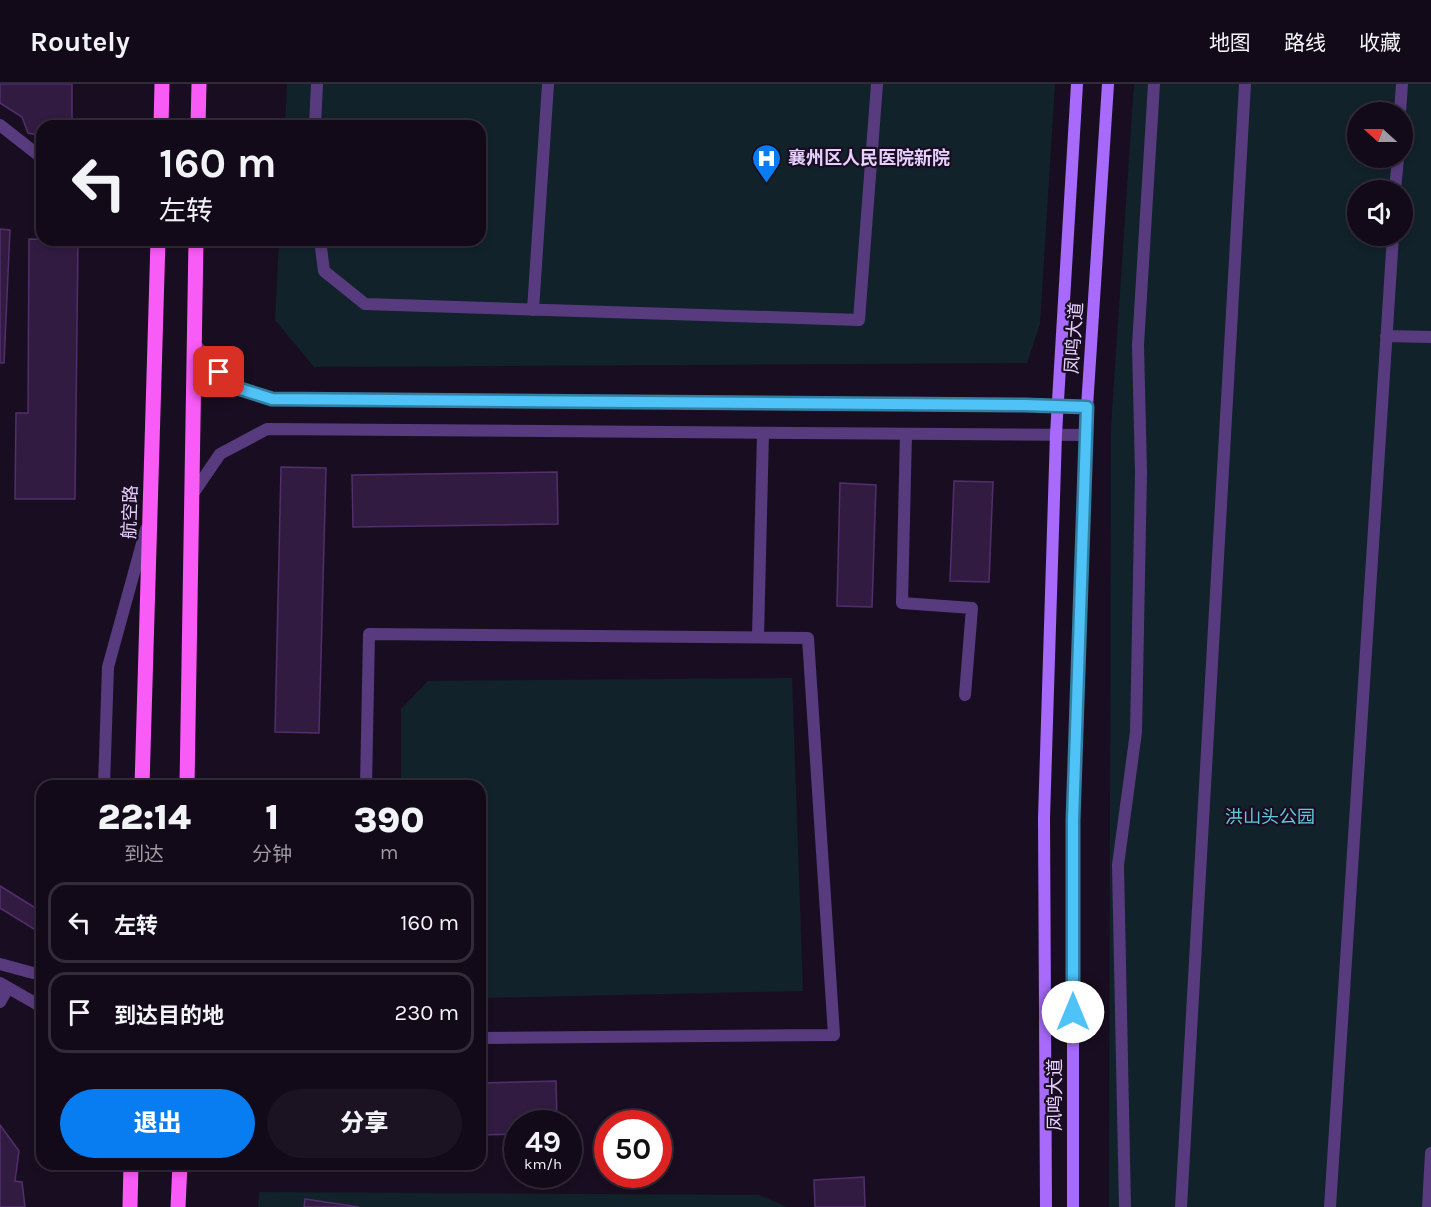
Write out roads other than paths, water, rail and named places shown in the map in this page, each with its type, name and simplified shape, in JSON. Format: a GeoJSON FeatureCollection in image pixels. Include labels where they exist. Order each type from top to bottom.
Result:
{"type":"FeatureCollection","features":[{"type":"Feature","properties":{"kind":"main road"},"geometry":{"type":"LineString","coordinates":[[161,120],[162,84]]}},
{"type":"Feature","properties":{"kind":"main road"},"geometry":{"type":"LineString","coordinates":[[198,120],[199,84]]}},
{"type":"Feature","properties":{"kind":"main road","name":"凤鸣大道"},"geometry":{"type":"LineString","coordinates":[[1046,1206],[1044,818],[1057,406],[1077,84]]}},
{"type":"Feature","properties":{"kind":"main road","name":"凤鸣大道"},"geometry":{"type":"LineString","coordinates":[[1073,1205],[1073,820],[1087,407],[1108,84]]}},
{"type":"Feature","properties":{"kind":"main road","name":"航空路"},"geometry":{"type":"LineString","coordinates":[[142,780],[150,513],[154,246]]}},
{"type":"Feature","properties":{"kind":"main road"},"geometry":{"type":"LineString","coordinates":[[187,780],[196,246]]}},
{"type":"Feature","properties":{"kind":"main road"},"geometry":{"type":"LineString","coordinates":[[130,1207],[131,1170]]}},
{"type":"Feature","properties":{"kind":"main road"},"geometry":{"type":"LineString","coordinates":[[178,1207],[180,1170]]}},
{"type":"Feature","properties":{"kind":"street"},"geometry":{"type":"LineString","coordinates":[[315,120],[317,84]]}},
{"type":"Feature","properties":{"kind":"street"},"geometry":{"type":"LineString","coordinates":[[533,310],[548,84]]}},
{"type":"Feature","properties":{"kind":"street"},"geometry":{"type":"LineString","coordinates":[[321,246],[324,271],[365,304],[859,320],[877,84]]}},
{"type":"Feature","properties":{"kind":"street"},"geometry":{"type":"LineString","coordinates":[[1125,1204],[1118,865],[1136,732],[1141,473],[1138,345],[1154,84]]}},
{"type":"Feature","properties":{"kind":"street"},"geometry":{"type":"LineString","coordinates":[[1181,1207],[1245,84]]}},
{"type":"Feature","properties":{"kind":"street"},"geometry":{"type":"LineString","coordinates":[[1401,102],[1402,84]]}},
{"type":"Feature","properties":{"kind":"street"},"geometry":{"type":"LineString","coordinates":[[0,125],[36,153]]}},
{"type":"Feature","properties":{"kind":"street"},"geometry":{"type":"LineString","coordinates":[[1330,1207],[1391,246]]}},
{"type":"Feature","properties":{"kind":"street"},"geometry":{"type":"LineString","coordinates":[[1386,336],[1431,337]]}},
{"type":"Feature","properties":{"kind":"street"},"geometry":{"type":"LineString","coordinates":[[195,344],[231,386],[272,399],[1087,407]]}},
{"type":"Feature","properties":{"kind":"street"},"geometry":{"type":"LineString","coordinates":[[192,495],[220,454],[267,429],[1086,435]]}},
{"type":"Feature","properties":{"kind":"street"},"geometry":{"type":"LineString","coordinates":[[758,637],[763,433]]}},
{"type":"Feature","properties":{"kind":"street"},"geometry":{"type":"LineString","coordinates":[[906,434],[902,603],[972,608],[965,694]]}},
{"type":"Feature","properties":{"kind":"street"},"geometry":{"type":"LineString","coordinates":[[104,780],[108,667],[150,513]]}},
{"type":"Feature","properties":{"kind":"street"},"geometry":{"type":"LineString","coordinates":[[366,780],[369,634],[808,638],[834,1035],[486,1038]]}},
{"type":"Feature","properties":{"kind":"street"},"geometry":{"type":"LineString","coordinates":[[0,964],[36,972]]}},
{"type":"Feature","properties":{"kind":"street"},"geometry":{"type":"LineString","coordinates":[[0,1002],[4,985],[36,1004]]}},
{"type":"Feature","properties":{"kind":"street"},"geometry":{"type":"LineString","coordinates":[[1428,1207],[1431,1153]]}},
{"type":"Feature","properties":{"kind":"place","name":"襄州区人民医院新院"},"geometry":{"type":"Point","coordinates":[767,184]}},
{"type":"Feature","properties":{"kind":"park label","name":"洪山头公园"},"geometry":{"type":"Point","coordinates":[1270,817]}}]}
